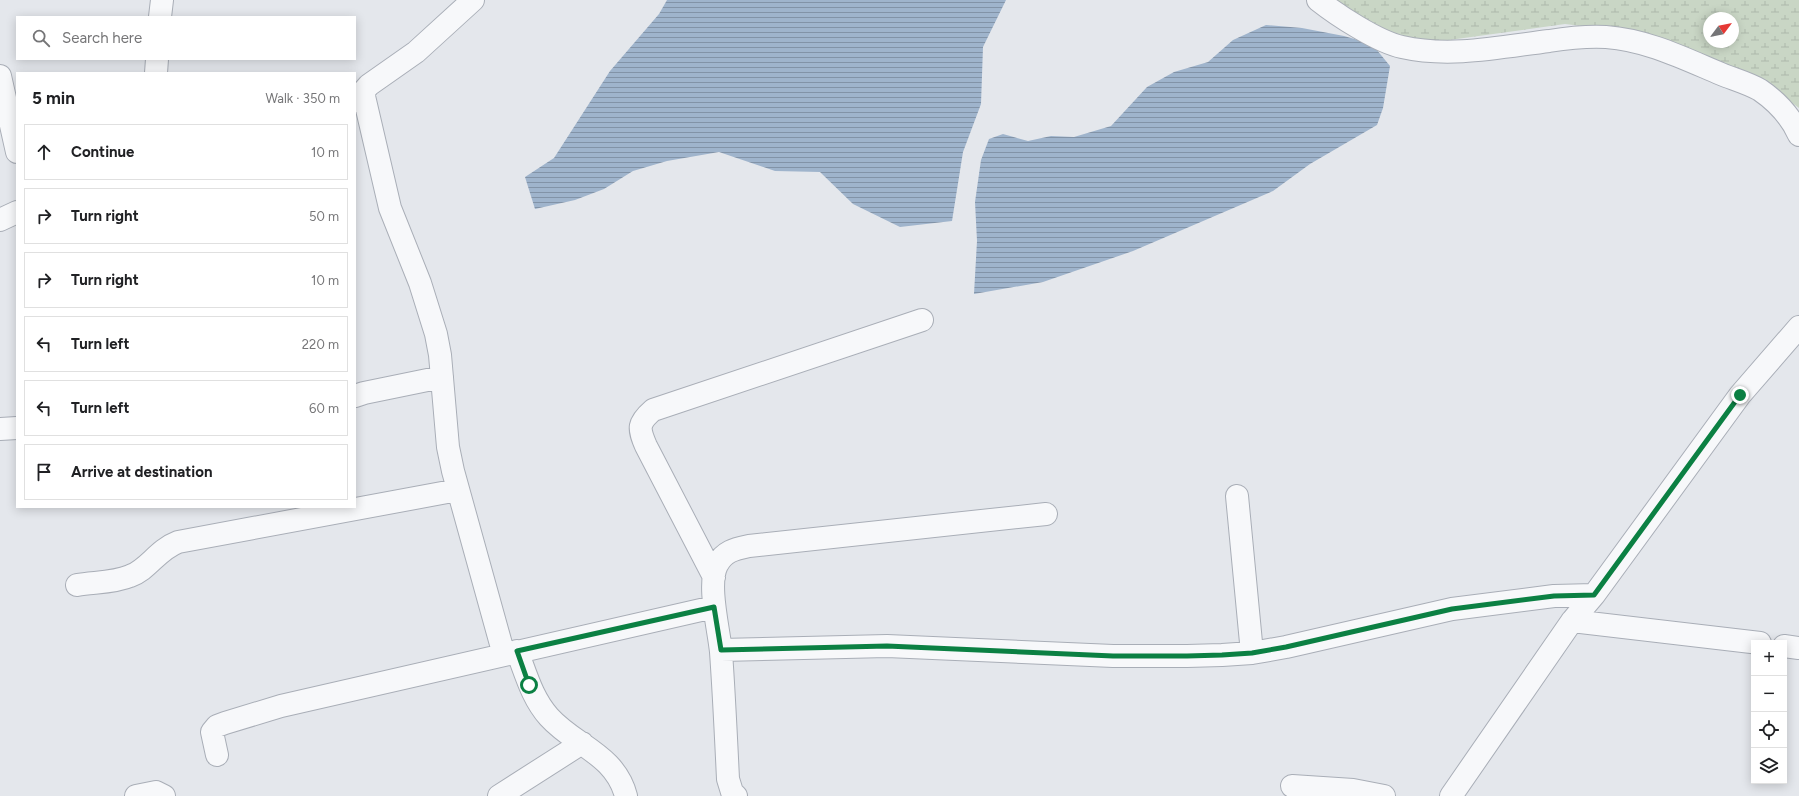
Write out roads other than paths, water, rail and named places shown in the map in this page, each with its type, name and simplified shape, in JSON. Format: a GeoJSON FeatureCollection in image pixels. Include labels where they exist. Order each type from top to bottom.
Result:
{"type":"FeatureCollection","features":[{"type":"Feature","properties":{"kind":"street"},"geometry":{"type":"LineString","coordinates":[[160,16],[162,0]]}},
{"type":"Feature","properties":{"kind":"street"},"geometry":{"type":"LineString","coordinates":[[473,0],[416,52],[382,76],[359,96],[390,208],[430,311],[436,334],[442,377],[448,447],[458,490],[510,653],[538,704],[550,718],[611,766],[624,786],[626,796]]}},
{"type":"Feature","properties":{"kind":"street"},"geometry":{"type":"LineString","coordinates":[[1318,0],[1332,11],[1368,33],[1400,47],[1432,51],[1466,51],[1577,37],[1605,37],[1635,41],[1649,45],[1759,90],[1782,110],[1799,135]]}},
{"type":"Feature","properties":{"kind":"street"},"geometry":{"type":"LineString","coordinates":[[156,72],[157,60]]}},
{"type":"Feature","properties":{"kind":"street"},"geometry":{"type":"LineString","coordinates":[[0,76],[16,148]]}},
{"type":"Feature","properties":{"kind":"street"},"geometry":{"type":"LineString","coordinates":[[0,220],[16,212]]}},
{"type":"Feature","properties":{"kind":"street"},"geometry":{"type":"LineString","coordinates":[[714,578],[646,446],[640,429],[643,419],[653,410],[922,320]]}},
{"type":"Feature","properties":{"kind":"street"},"geometry":{"type":"LineString","coordinates":[[1451,796],[1572,621],[1594,595],[1740,395],[1799,327]]}},
{"type":"Feature","properties":{"kind":"street"},"geometry":{"type":"LineString","coordinates":[[356,396],[364,392],[442,377]]}},
{"type":"Feature","properties":{"kind":"street"},"geometry":{"type":"LineString","coordinates":[[0,429],[16,428]]}},
{"type":"Feature","properties":{"kind":"street"},"geometry":{"type":"LineString","coordinates":[[76,585],[130,576],[142,568],[168,545],[178,542],[458,490]]}},
{"type":"Feature","properties":{"kind":"street"},"geometry":{"type":"LineString","coordinates":[[1237,496],[1252,653]]}},
{"type":"Feature","properties":{"kind":"street"},"geometry":{"type":"LineString","coordinates":[[736,796],[732,792],[728,779],[721,650],[714,607],[714,578],[716,566],[723,555],[733,549],[1046,514]]}},
{"type":"Feature","properties":{"kind":"street"},"geometry":{"type":"LineString","coordinates":[[721,650],[887,646],[1113,656],[1187,656],[1252,653],[1286,647],[1452,609],[1547,597],[1594,595]]}},
{"type":"Feature","properties":{"kind":"street"},"geometry":{"type":"LineString","coordinates":[[217,755],[212,732],[217,726],[225,722],[281,706],[714,607]]}},
{"type":"Feature","properties":{"kind":"street"},"geometry":{"type":"LineString","coordinates":[[1572,621],[1751,642]]}},
{"type":"Feature","properties":{"kind":"street"},"geometry":{"type":"LineString","coordinates":[[1787,646],[1799,648]]}},
{"type":"Feature","properties":{"kind":"street"},"geometry":{"type":"LineString","coordinates":[[500,796],[582,743]]}},
{"type":"Feature","properties":{"kind":"street"},"geometry":{"type":"LineString","coordinates":[[1292,786],[1347,790],[1384,796]]}},
{"type":"Feature","properties":{"kind":"street"},"geometry":{"type":"LineString","coordinates":[[136,796],[156,792],[164,796]]}},
{"type":"Feature","properties":{"kind":"water"},"geometry":{"type":"Polygon","coordinates":[[[667,0],[1006,0],[983,47],[981,104],[963,152],[952,221],[900,227],[853,204],[820,172],[775,171],[719,152],[667,161],[633,171],[604,189],[575,200],[535,209],[525,177],[554,158],[610,71],[659,14],[667,0]]]}},
{"type":"Feature","properties":{"kind":"water"},"geometry":{"type":"Polygon","coordinates":[[[1266,25],[1302,28],[1344,36],[1372,44],[1390,66],[1383,108],[1377,125],[1310,164],[1273,191],[1133,251],[1043,282],[974,294],[977,241],[975,202],[981,160],[989,139],[1003,134],[1028,141],[1051,136],[1074,137],[1111,126],[1147,87],[1174,72],[1208,62],[1233,40],[1266,25]]]}}]}
